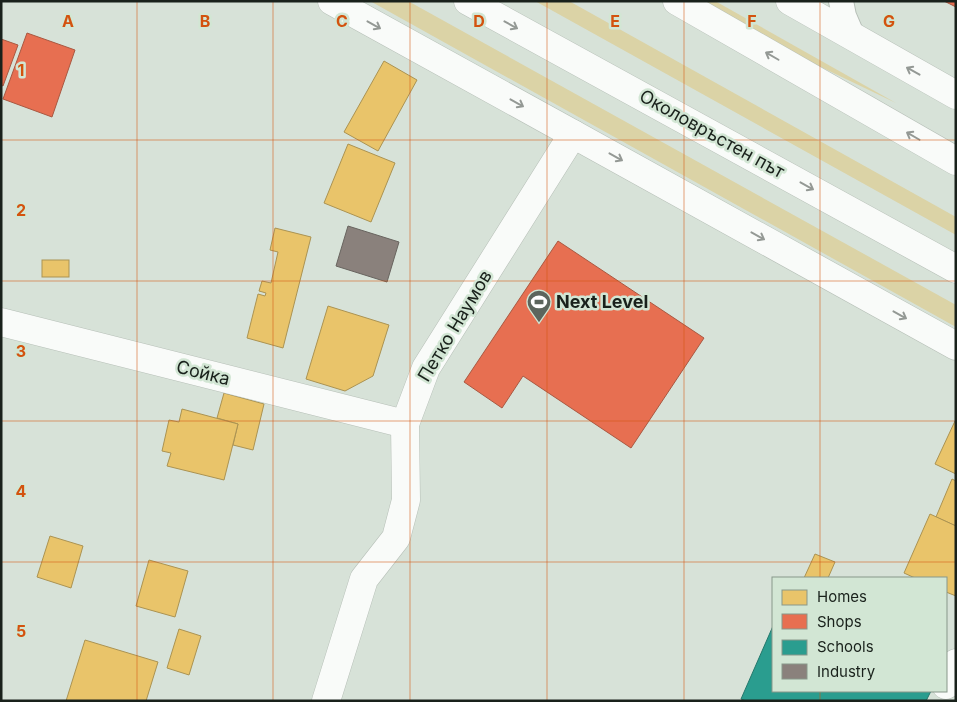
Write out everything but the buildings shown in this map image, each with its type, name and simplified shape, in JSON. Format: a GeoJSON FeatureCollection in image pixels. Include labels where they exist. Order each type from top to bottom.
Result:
{"type":"FeatureCollection","features":[{"type":"Feature","properties":{"kind":"main road"},"geometry":{"type":"LineString","coordinates":[[332,1],[956,346]]}},
{"type":"Feature","properties":{"kind":"main road","name":"Околовръстен път"},"geometry":{"type":"LineString","coordinates":[[468,1],[956,269]]}},
{"type":"Feature","properties":{"kind":"main road"},"geometry":{"type":"LineString","coordinates":[[677,1],[956,161]]}},
{"type":"Feature","properties":{"kind":"main road"},"geometry":{"type":"LineString","coordinates":[[790,1],[956,95]]}},
{"type":"Feature","properties":{"kind":"main road","name":"Петко Наумов"},"geometry":{"type":"LineString","coordinates":[[326,701],[364,579],[396,538],[406,500],[405,424],[426,368],[573,134]]}},
{"type":"Feature","properties":{"kind":"main road","name":"Сойка"},"geometry":{"type":"LineString","coordinates":[[1,322],[405,424]]}},
{"type":"Feature","properties":{"kind":"main road"},"geometry":{"type":"LineString","coordinates":[[947,683],[956,664]]}},
{"type":"Feature","properties":{"kind":"lane"},"geometry":{"type":"LineString","coordinates":[[842,1],[844,16],[853,36]]}},
{"type":"Feature","properties":{"kind":"shaded area"},"geometry":{"type":"Polygon","coordinates":[[[370,1],[408,1],[956,305],[956,327],[370,1]]]}},
{"type":"Feature","properties":{"kind":"shaded area"},"geometry":{"type":"Polygon","coordinates":[[[535,1],[569,1],[956,217],[956,235],[535,1]]]}},
{"type":"Feature","properties":{"kind":"shaded area"},"geometry":{"type":"Polygon","coordinates":[[[689,1],[715,1],[896,103],[721,19],[689,1]]]}},
{"type":"Feature","properties":{"kind":"place","name":"Next Level"},"geometry":{"type":"Point","coordinates":[539,323]}}]}
